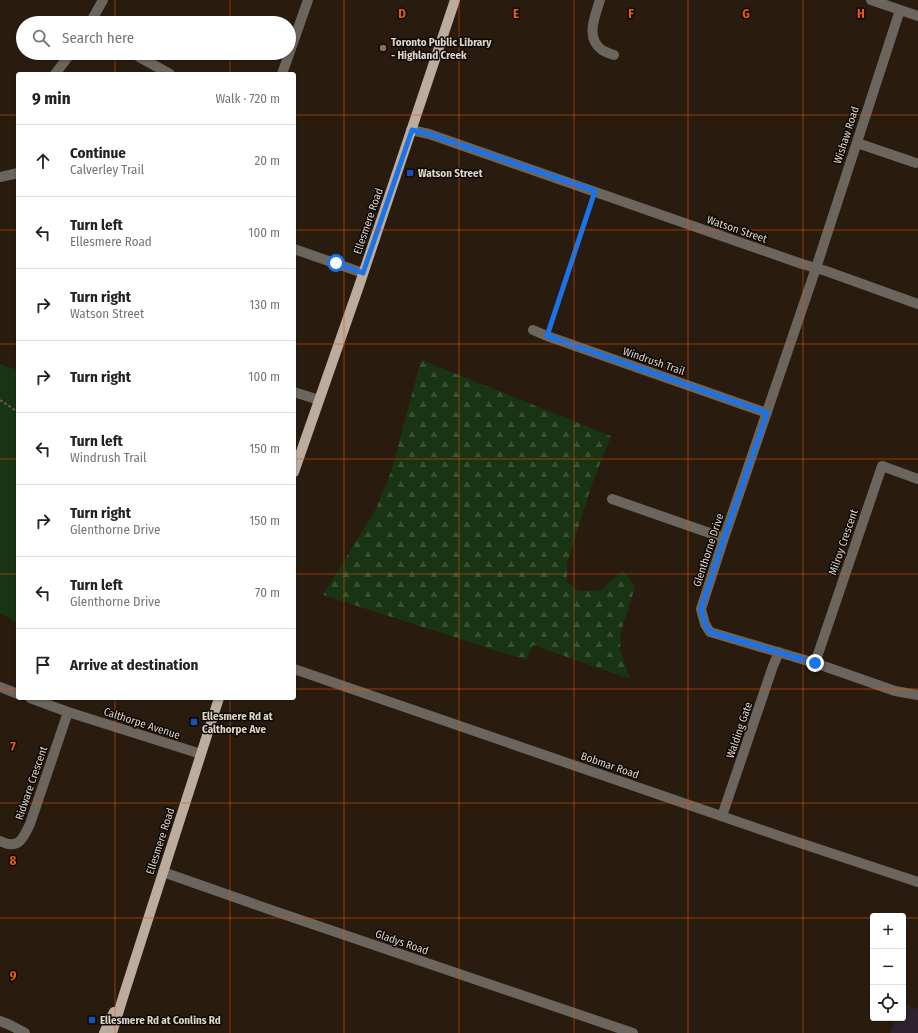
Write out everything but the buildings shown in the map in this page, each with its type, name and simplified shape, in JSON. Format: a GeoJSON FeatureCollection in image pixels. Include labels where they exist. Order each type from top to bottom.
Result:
{"type":"FeatureCollection","features":[{"type":"Feature","properties":{"kind":"main road","name":"Ellesmere Road"},"geometry":{"type":"LineString","coordinates":[[296,466],[412,130],[455,0]]}},
{"type":"Feature","properties":{"kind":"main road","name":"Ellesmere Road"},"geometry":{"type":"LineString","coordinates":[[112,1033],[218,700]]}},
{"type":"Feature","properties":{"kind":"main road","name":"Ellesmere Road"},"geometry":{"type":"LineString","coordinates":[[104,1033],[125,991]]}},
{"type":"Feature","properties":{"kind":"street"},"geometry":{"type":"LineString","coordinates":[[94,16],[103,0]]}},
{"type":"Feature","properties":{"kind":"street"},"geometry":{"type":"LineString","coordinates":[[296,34],[308,0]]}},
{"type":"Feature","properties":{"kind":"street"},"geometry":{"type":"LineString","coordinates":[[600,0],[592,30],[595,42],[602,50],[614,55]]}},
{"type":"Feature","properties":{"kind":"street"},"geometry":{"type":"LineString","coordinates":[[871,0],[918,16]]}},
{"type":"Feature","properties":{"kind":"street","name":"Wishaw Road"},"geometry":{"type":"LineString","coordinates":[[816,268],[900,10]]}},
{"type":"Feature","properties":{"kind":"street"},"geometry":{"type":"LineString","coordinates":[[57,72],[66,60]]}},
{"type":"Feature","properties":{"kind":"street"},"geometry":{"type":"LineString","coordinates":[[145,60],[166,72]]}},
{"type":"Feature","properties":{"kind":"street"},"geometry":{"type":"LineString","coordinates":[[283,72],[287,60]]}},
{"type":"Feature","properties":{"kind":"street","name":"Watson Street"},"geometry":{"type":"LineString","coordinates":[[412,130],[429,134],[595,191],[918,304]]}},
{"type":"Feature","properties":{"kind":"street"},"geometry":{"type":"LineString","coordinates":[[857,143],[916,163]]}},
{"type":"Feature","properties":{"kind":"street"},"geometry":{"type":"LineString","coordinates":[[0,177],[16,173]]}},
{"type":"Feature","properties":{"kind":"street"},"geometry":{"type":"LineString","coordinates":[[296,250],[363,273]]}},
{"type":"Feature","properties":{"kind":"street","name":"Glenthorne Drive"},"geometry":{"type":"LineString","coordinates":[[816,268],[701,609],[706,627],[710,632],[815,663],[895,691],[918,696]]}},
{"type":"Feature","properties":{"kind":"street","name":"Windrush Trail"},"geometry":{"type":"LineString","coordinates":[[533,330],[767,413]]}},
{"type":"Feature","properties":{"kind":"street"},"geometry":{"type":"LineString","coordinates":[[296,393],[319,400]]}},
{"type":"Feature","properties":{"kind":"street","name":"Milroy Crescent"},"geometry":{"type":"LineString","coordinates":[[815,663],[882,466],[918,479]]}},
{"type":"Feature","properties":{"kind":"street"},"geometry":{"type":"LineString","coordinates":[[612,499],[724,538]]}},
{"type":"Feature","properties":{"kind":"street","name":"Walding Gate"},"geometry":{"type":"LineString","coordinates":[[722,816],[779,652]]}},
{"type":"Feature","properties":{"kind":"street","name":"Bobmar Road"},"geometry":{"type":"LineString","coordinates":[[296,670],[788,839],[918,882]]}},
{"type":"Feature","properties":{"kind":"street"},"geometry":{"type":"LineString","coordinates":[[0,687],[16,693]]}},
{"type":"Feature","properties":{"kind":"street","name":"Calthorpe Avenue"},"geometry":{"type":"LineString","coordinates":[[35,700],[68,712],[201,754]]}},
{"type":"Feature","properties":{"kind":"street","name":"Ridware Crescent"},"geometry":{"type":"LineString","coordinates":[[0,841],[16,844],[25,835],[68,712]]}},
{"type":"Feature","properties":{"kind":"street","name":"Gladys Road"},"geometry":{"type":"LineString","coordinates":[[163,872],[633,1033]]}},
{"type":"Feature","properties":{"kind":"street"},"geometry":{"type":"LineString","coordinates":[[0,1021],[25,1033]]}},
{"type":"Feature","properties":{"kind":"path"},"geometry":{"type":"LineString","coordinates":[[547,336],[595,191]]}},
{"type":"Feature","properties":{"kind":"path"},"geometry":{"type":"LineString","coordinates":[[0,400],[16,411]]}},
{"type":"Feature","properties":{"kind":"shaded area"},"geometry":{"type":"Polygon","coordinates":[[[906,1005],[918,1009],[918,1033],[890,1033],[895,1021],[906,1021],[906,1005]]]}},
{"type":"Feature","properties":{"kind":"green space"},"geometry":{"type":"Polygon","coordinates":[[[421,360],[611,436],[592,484],[567,564],[567,582],[579,591],[601,590],[622,571],[626,574],[635,587],[621,631],[620,649],[630,679],[533,645],[526,660],[323,595],[376,509],[392,469],[421,360]]]}},
{"type":"Feature","properties":{"kind":"green space"},"geometry":{"type":"Polygon","coordinates":[[[0,364],[16,369],[16,622],[0,613],[0,364]]]}},
{"type":"Feature","properties":{"kind":"place","name":"Toronto Public Library - Highland Creek"},"geometry":{"type":"Point","coordinates":[383,48]}},
{"type":"Feature","properties":{"kind":"place","name":"Watson Street"},"geometry":{"type":"Point","coordinates":[410,173]}},
{"type":"Feature","properties":{"kind":"place","name":"Ellesmere Rd at Calthorpe Ave"},"geometry":{"type":"Point","coordinates":[194,722]}},
{"type":"Feature","properties":{"kind":"place","name":"Ellesmere Rd at Conlins Rd"},"geometry":{"type":"Point","coordinates":[92,1020]}},
{"type":"Feature","properties":{"kind":"route"},"geometry":{"type":"LineString","coordinates":[[336,263],[363,273],[412,130],[429,134],[595,191],[547,336],[767,413],[701,609],[706,627],[710,632],[815,663]]}}]}
